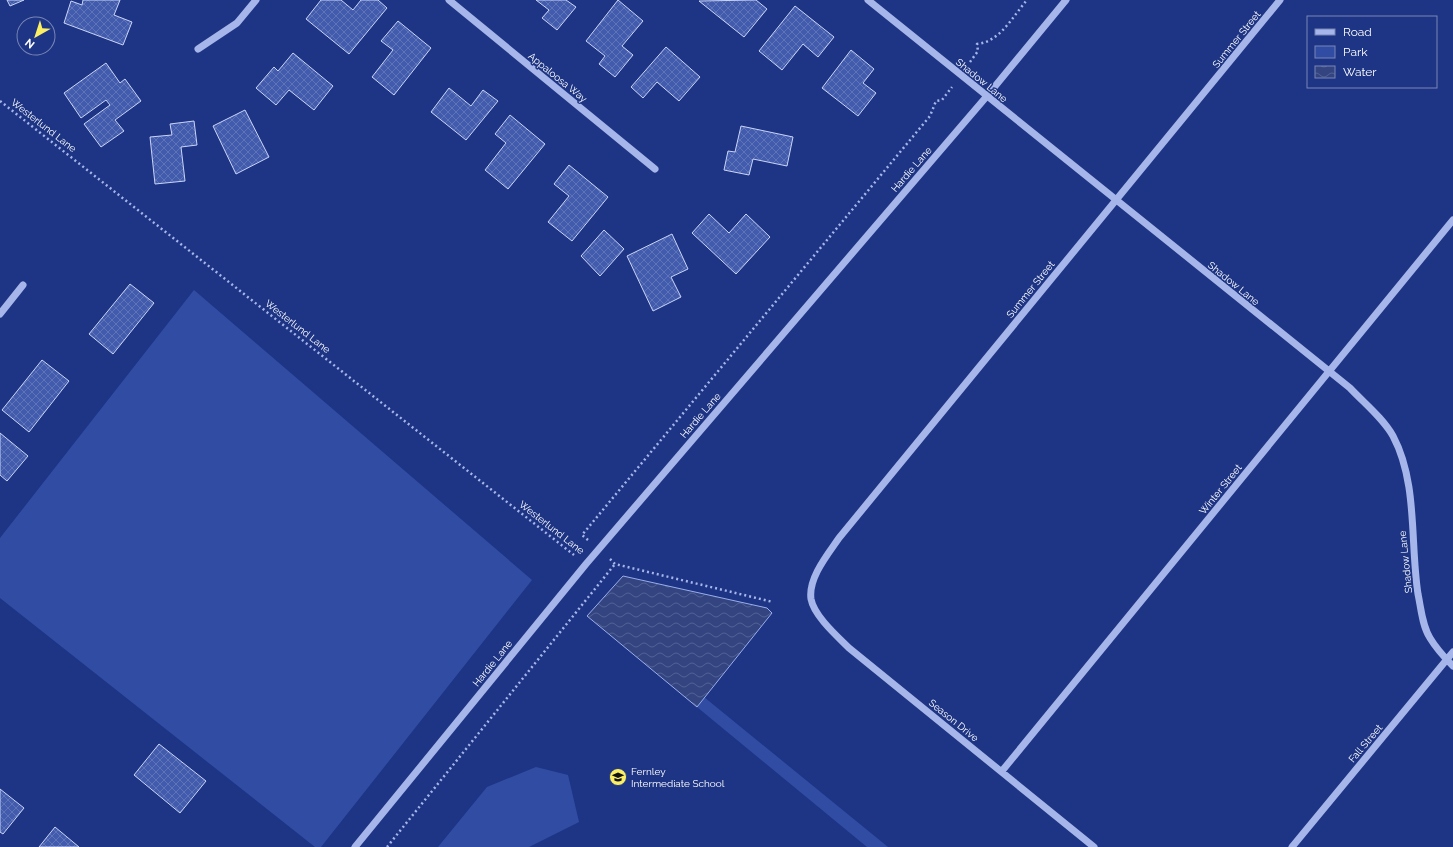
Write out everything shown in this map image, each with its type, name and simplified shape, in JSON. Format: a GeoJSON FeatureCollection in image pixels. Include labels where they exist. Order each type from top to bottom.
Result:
{"type":"FeatureCollection","features":[{"type":"Feature","properties":{"kind":"street"},"geometry":{"type":"LineString","coordinates":[[198,49],[237,23],[256,0]]}},
{"type":"Feature","properties":{"kind":"street","name":"Appaloosa Way"},"geometry":{"type":"LineString","coordinates":[[449,0],[655,169]]}},
{"type":"Feature","properties":{"kind":"street","name":"Shadow Lane"},"geometry":{"type":"LineString","coordinates":[[868,0],[1328,372],[1350,388],[1374,412],[1392,435],[1403,461],[1409,494],[1416,581],[1424,624],[1429,638],[1453,666]]}},
{"type":"Feature","properties":{"kind":"street","name":"Hardie Lane"},"geometry":{"type":"LineString","coordinates":[[355,847],[586,564],[987,96],[1066,0]]}},
{"type":"Feature","properties":{"kind":"street","name":"Summer Street"},"geometry":{"type":"LineString","coordinates":[[811,599],[814,578],[839,538],[1280,0]]}},
{"type":"Feature","properties":{"kind":"street","name":"Winter Street"},"geometry":{"type":"LineString","coordinates":[[1002,771],[1453,220]]}},
{"type":"Feature","properties":{"kind":"street"},"geometry":{"type":"LineString","coordinates":[[0,314],[23,285]]}},
{"type":"Feature","properties":{"kind":"street","name":"Season Drive"},"geometry":{"type":"LineString","coordinates":[[811,599],[821,618],[849,648],[1094,847]]}},
{"type":"Feature","properties":{"kind":"street","name":"Fall Street"},"geometry":{"type":"LineString","coordinates":[[1292,847],[1453,652]]}},
{"type":"Feature","properties":{"kind":"path"},"geometry":{"type":"LineString","coordinates":[[978,51],[977,44],[991,41],[997,36],[1027,0]]}},
{"type":"Feature","properties":{"kind":"path"},"geometry":{"type":"LineString","coordinates":[[586,538],[582,535],[930,116],[936,101],[942,100]]}},
{"type":"Feature","properties":{"kind":"path","name":"Westerlund Lane"},"geometry":{"type":"LineString","coordinates":[[0,101],[586,564]]}},
{"type":"Feature","properties":{"kind":"path"},"geometry":{"type":"LineString","coordinates":[[612,561],[615,564],[773,602]]}},
{"type":"Feature","properties":{"kind":"path"},"geometry":{"type":"LineString","coordinates":[[387,847],[615,564]]}},
{"type":"Feature","properties":{"kind":"green space"},"geometry":{"type":"Polygon","coordinates":[[[194,290],[532,580],[321,847],[315,847],[0,598],[0,538],[194,290]]]}},
{"type":"Feature","properties":{"kind":"green space"},"geometry":{"type":"Polygon","coordinates":[[[704,697],[888,847],[867,847],[697,707],[704,697]]]}},
{"type":"Feature","properties":{"kind":"green space"},"geometry":{"type":"Polygon","coordinates":[[[536,767],[568,775],[579,822],[529,847],[438,847],[487,787],[536,767]]]}},
{"type":"Feature","properties":{"kind":"water"},"geometry":{"type":"Polygon","coordinates":[[[623,576],[767,608],[772,613],[697,707],[587,616],[623,576]]]}},
{"type":"Feature","properties":{"kind":"building"},"geometry":{"type":"Polygon","coordinates":[[[7,0],[24,0],[10,6],[7,0]]]}},
{"type":"Feature","properties":{"kind":"building"},"geometry":{"type":"Polygon","coordinates":[[[83,0],[120,0],[114,15],[132,22],[123,45],[64,23],[71,1],[82,5],[83,0]]]}},
{"type":"Feature","properties":{"kind":"building"},"geometry":{"type":"Polygon","coordinates":[[[321,0],[341,0],[353,10],[361,0],[378,0],[387,8],[349,54],[306,19],[321,0]]]}},
{"type":"Feature","properties":{"kind":"building"},"geometry":{"type":"Polygon","coordinates":[[[536,0],[566,0],[576,7],[557,30],[542,18],[549,10],[536,0]]]}},
{"type":"Feature","properties":{"kind":"building"},"geometry":{"type":"Polygon","coordinates":[[[618,0],[643,21],[622,46],[633,55],[615,77],[599,64],[605,56],[586,41],[618,0]]]}},
{"type":"Feature","properties":{"kind":"building"},"geometry":{"type":"Polygon","coordinates":[[[756,0],[767,9],[744,37],[699,1],[756,0]]]}},
{"type":"Feature","properties":{"kind":"building"},"geometry":{"type":"Polygon","coordinates":[[[795,6],[834,37],[818,57],[803,44],[782,70],[759,51],[795,6]]]}},
{"type":"Feature","properties":{"kind":"building"},"geometry":{"type":"Polygon","coordinates":[[[398,21],[431,48],[394,95],[372,77],[393,50],[381,41],[398,21]]]}},
{"type":"Feature","properties":{"kind":"building"},"geometry":{"type":"Polygon","coordinates":[[[666,47],[700,77],[679,101],[657,82],[643,98],[631,87],[666,47]]]}},
{"type":"Feature","properties":{"kind":"building"},"geometry":{"type":"Polygon","coordinates":[[[851,50],[874,69],[863,83],[876,93],[858,116],[822,88],[851,50]]]}},
{"type":"Feature","properties":{"kind":"building"},"geometry":{"type":"Polygon","coordinates":[[[293,53],[333,86],[314,110],[289,90],[276,105],[256,88],[274,67],[278,71],[293,53]]]}},
{"type":"Feature","properties":{"kind":"building"},"geometry":{"type":"Polygon","coordinates":[[[106,63],[120,83],[125,79],[141,101],[115,120],[124,131],[101,147],[84,124],[110,105],[106,100],[81,118],[64,93],[106,63]]]}},
{"type":"Feature","properties":{"kind":"building"},"geometry":{"type":"Polygon","coordinates":[[[449,88],[471,106],[483,90],[498,101],[466,140],[431,112],[449,88]]]}},
{"type":"Feature","properties":{"kind":"building"},"geometry":{"type":"Polygon","coordinates":[[[245,110],[269,157],[236,174],[213,126],[245,110]]]}},
{"type":"Feature","properties":{"kind":"building"},"geometry":{"type":"Polygon","coordinates":[[[510,115],[545,144],[508,189],[485,170],[506,143],[495,134],[510,115]]]}},
{"type":"Feature","properties":{"kind":"building"},"geometry":{"type":"Polygon","coordinates":[[[194,121],[197,145],[181,147],[185,181],[155,184],[150,137],[172,135],[170,124],[194,121]]]}},
{"type":"Feature","properties":{"kind":"building"},"geometry":{"type":"Polygon","coordinates":[[[741,126],[793,137],[787,166],[753,159],[749,175],[724,170],[728,151],[735,152],[741,126]]]}},
{"type":"Feature","properties":{"kind":"building"},"geometry":{"type":"Polygon","coordinates":[[[569,165],[608,197],[572,241],[548,222],[569,196],[554,184],[569,165]]]}},
{"type":"Feature","properties":{"kind":"building"},"geometry":{"type":"Polygon","coordinates":[[[709,214],[729,233],[746,214],[770,237],[736,274],[692,233],[709,214]]]}},
{"type":"Feature","properties":{"kind":"building"},"geometry":{"type":"Polygon","coordinates":[[[604,230],[624,249],[600,276],[581,256],[604,230]]]}},
{"type":"Feature","properties":{"kind":"building"},"geometry":{"type":"Polygon","coordinates":[[[672,234],[688,269],[671,277],[681,297],[653,311],[627,256],[672,234]]]}},
{"type":"Feature","properties":{"kind":"building"},"geometry":{"type":"Polygon","coordinates":[[[130,284],[154,303],[113,354],[89,334],[130,284]]]}},
{"type":"Feature","properties":{"kind":"building"},"geometry":{"type":"Polygon","coordinates":[[[42,360],[69,381],[29,432],[2,410],[42,360]]]}},
{"type":"Feature","properties":{"kind":"building"},"geometry":{"type":"Polygon","coordinates":[[[0,433],[28,456],[7,481],[0,475],[0,433]]]}},
{"type":"Feature","properties":{"kind":"building"},"geometry":{"type":"Polygon","coordinates":[[[159,744],[206,781],[180,813],[134,775],[159,744]]]}},
{"type":"Feature","properties":{"kind":"building"},"geometry":{"type":"Polygon","coordinates":[[[0,789],[24,808],[3,834],[0,832],[0,789]]]}},
{"type":"Feature","properties":{"kind":"building"},"geometry":{"type":"Polygon","coordinates":[[[55,827],[79,847],[39,847],[55,827]]]}},
{"type":"Feature","properties":{"kind":"place","name":"Fernley Intermediate School"},"geometry":{"type":"Point","coordinates":[618,777]}}]}
